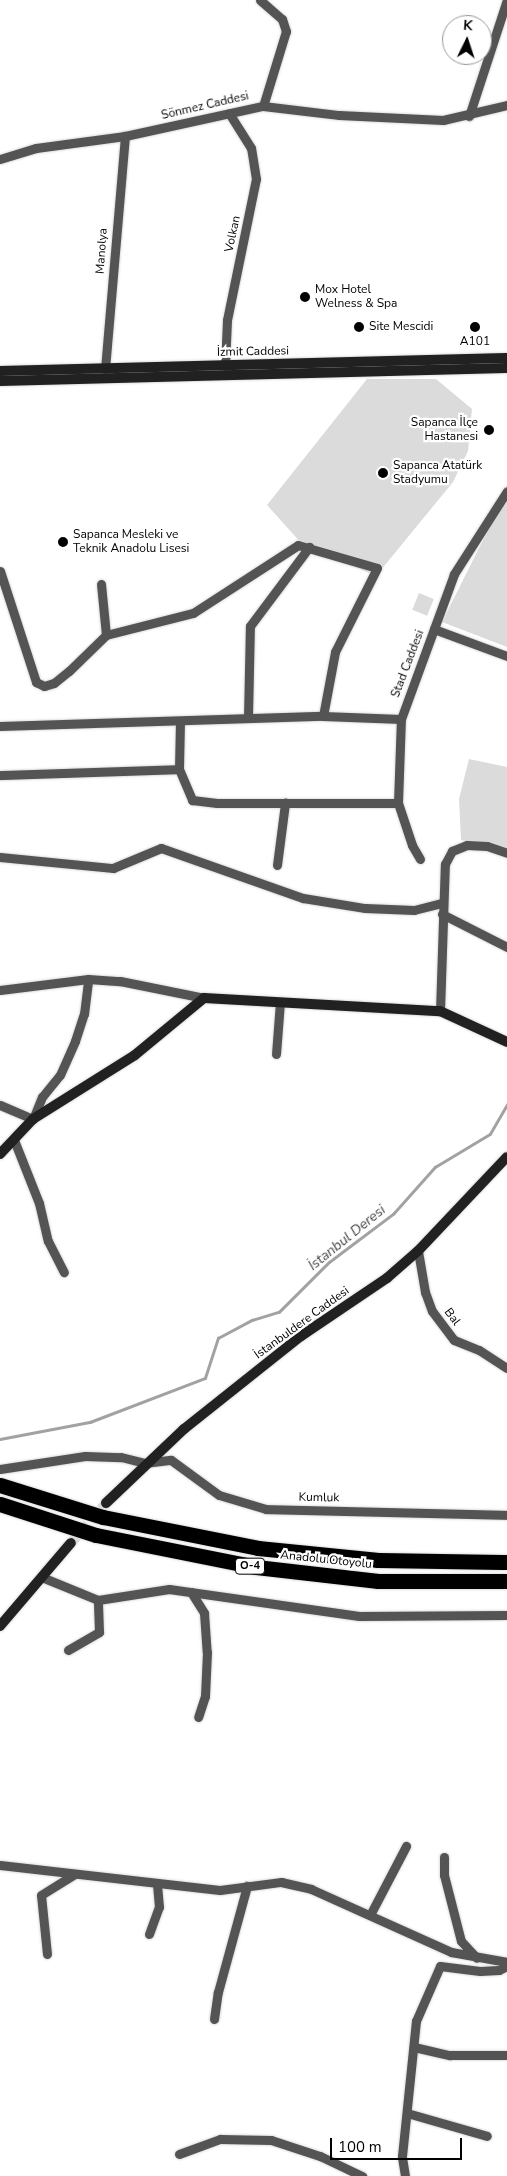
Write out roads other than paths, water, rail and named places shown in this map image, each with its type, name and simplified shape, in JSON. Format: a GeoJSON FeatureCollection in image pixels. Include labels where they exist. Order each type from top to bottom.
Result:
{"type":"FeatureCollection","features":[{"type":"Feature","properties":{"kind":"highway","name":"Anadolu Otoyolu"},"geometry":{"type":"LineString","coordinates":[[0,1485],[103,1517],[258,1548],[378,1560],[507,1562]]}},
{"type":"Feature","properties":{"kind":"highway","name":"Anadolu Otoyolu"},"geometry":{"type":"LineString","coordinates":[[0,1504],[96,1535],[273,1570],[378,1581],[507,1581]]}},
{"type":"Feature","properties":{"kind":"street"},"geometry":{"type":"LineString","coordinates":[[260,0],[282,19],[286,31],[263,106]]}},
{"type":"Feature","properties":{"kind":"street"},"geometry":{"type":"LineString","coordinates":[[469,116],[507,0]]}},
{"type":"Feature","properties":{"kind":"street","name":"Sönmez Caddesi"},"geometry":{"type":"LineString","coordinates":[[0,159],[36,148],[125,136],[263,106],[396,118],[443,120],[469,116],[507,105]]}},
{"type":"Feature","properties":{"kind":"street","name":"Volkan"},"geometry":{"type":"LineString","coordinates":[[225,366],[228,320],[256,179],[251,148],[230,114]]}},
{"type":"Feature","properties":{"kind":"street","name":"Manolya"},"geometry":{"type":"LineString","coordinates":[[105,369],[125,136]]}},
{"type":"Feature","properties":{"kind":"street","name":"İzmit Caddesi"},"geometry":{"type":"LineString","coordinates":[[0,371],[507,358]]}},
{"type":"Feature","properties":{"kind":"street","name":"İzmit Caddesi"},"geometry":{"type":"LineString","coordinates":[[0,381],[507,368]]}},
{"type":"Feature","properties":{"kind":"street","name":"Stad Caddesi"},"geometry":{"type":"LineString","coordinates":[[420,859],[398,803],[400,719],[454,574],[507,491]]}},
{"type":"Feature","properties":{"kind":"street"},"geometry":{"type":"LineString","coordinates":[[0,571],[36,682],[44,686],[54,683],[106,635],[193,613],[275,557],[298,545],[377,568],[334,652],[323,716]]}},
{"type":"Feature","properties":{"kind":"street"},"geometry":{"type":"LineString","coordinates":[[248,718],[250,626],[309,547]]}},
{"type":"Feature","properties":{"kind":"street"},"geometry":{"type":"LineString","coordinates":[[101,584],[106,635]]}},
{"type":"Feature","properties":{"kind":"street"},"geometry":{"type":"LineString","coordinates":[[434,629],[507,656]]}},
{"type":"Feature","properties":{"kind":"street"},"geometry":{"type":"LineString","coordinates":[[0,726],[323,716],[400,719]]}},
{"type":"Feature","properties":{"kind":"street"},"geometry":{"type":"LineString","coordinates":[[180,721],[179,769],[192,800],[217,803],[398,803]]}},
{"type":"Feature","properties":{"kind":"street"},"geometry":{"type":"LineString","coordinates":[[0,775],[179,769]]}},
{"type":"Feature","properties":{"kind":"street"},"geometry":{"type":"LineString","coordinates":[[277,865],[285,803]]}},
{"type":"Feature","properties":{"kind":"street"},"geometry":{"type":"LineString","coordinates":[[440,1011],[442,903],[445,864],[452,851],[467,845],[487,846],[507,853]]}},
{"type":"Feature","properties":{"kind":"street"},"geometry":{"type":"LineString","coordinates":[[0,857],[113,868],[161,848],[303,898],[365,908],[414,910],[442,903]]}},
{"type":"Feature","properties":{"kind":"street"},"geometry":{"type":"LineString","coordinates":[[442,914],[507,947]]}},
{"type":"Feature","properties":{"kind":"street"},"geometry":{"type":"LineString","coordinates":[[0,990],[88,979],[120,981],[204,998],[440,1011],[507,1042]]}},
{"type":"Feature","properties":{"kind":"street"},"geometry":{"type":"LineString","coordinates":[[33,1120],[42,1097],[60,1076],[75,1041],[84,1014],[88,979]]}},
{"type":"Feature","properties":{"kind":"street"},"geometry":{"type":"LineString","coordinates":[[0,1154],[33,1120],[135,1054],[204,998]]}},
{"type":"Feature","properties":{"kind":"street"},"geometry":{"type":"LineString","coordinates":[[276,1054],[280,1002]]}},
{"type":"Feature","properties":{"kind":"street"},"geometry":{"type":"LineString","coordinates":[[0,1105],[33,1120]]}},
{"type":"Feature","properties":{"kind":"street"},"geometry":{"type":"LineString","coordinates":[[14,1140],[38,1204],[48,1241],[64,1272]]}},
{"type":"Feature","properties":{"kind":"street","name":"İstanbuldere Caddesi"},"geometry":{"type":"LineString","coordinates":[[106,1503],[145,1463],[301,1336],[387,1278],[418,1251],[507,1156]]}},
{"type":"Feature","properties":{"kind":"street","name":"Bal"},"geometry":{"type":"LineString","coordinates":[[418,1251],[425,1292],[432,1311],[443,1326],[454,1340],[479,1350],[507,1368]]}},
{"type":"Feature","properties":{"kind":"street"},"geometry":{"type":"LineString","coordinates":[[0,1469],[85,1456],[121,1457],[145,1463]]}},
{"type":"Feature","properties":{"kind":"street","name":"Kumluk"},"geometry":{"type":"LineString","coordinates":[[145,1463],[171,1460],[219,1495],[266,1508],[507,1515]]}},
{"type":"Feature","properties":{"kind":"street"},"geometry":{"type":"LineString","coordinates":[[0,1626],[44,1578],[71,1543]]}},
{"type":"Feature","properties":{"kind":"street"},"geometry":{"type":"LineString","coordinates":[[44,1578],[98,1600],[169,1589],[358,1616],[507,1615]]}},
{"type":"Feature","properties":{"kind":"street"},"geometry":{"type":"LineString","coordinates":[[190,1592],[204,1613],[206,1642],[205,1696],[198,1717]]}},
{"type":"Feature","properties":{"kind":"street"},"geometry":{"type":"LineString","coordinates":[[68,1650],[99,1632],[98,1600]]}},
{"type":"Feature","properties":{"kind":"street"},"geometry":{"type":"LineString","coordinates":[[370,1915],[406,1846]]}},
{"type":"Feature","properties":{"kind":"street"},"geometry":{"type":"LineString","coordinates":[[444,1857],[444,1875],[461,1942],[478,1958]]}},
{"type":"Feature","properties":{"kind":"street"},"geometry":{"type":"LineString","coordinates":[[0,1865],[220,1890],[282,1882],[311,1889],[451,1952],[507,1964]]}},
{"type":"Feature","properties":{"kind":"street"},"geometry":{"type":"LineString","coordinates":[[48,1954],[41,1895],[74,1874]]}},
{"type":"Feature","properties":{"kind":"street"},"geometry":{"type":"LineString","coordinates":[[149,1934],[159,1906],[157,1883]]}},
{"type":"Feature","properties":{"kind":"street"},"geometry":{"type":"LineString","coordinates":[[214,2018],[218,1992],[247,1886]]}},
{"type":"Feature","properties":{"kind":"street"},"geometry":{"type":"LineString","coordinates":[[404,2176],[402,2156],[416,2021],[440,1966],[480,1971],[500,1970],[507,1964]]}},
{"type":"Feature","properties":{"kind":"street"},"geometry":{"type":"LineString","coordinates":[[414,2047],[450,2056],[507,2055]]}},
{"type":"Feature","properties":{"kind":"street"},"geometry":{"type":"LineString","coordinates":[[407,2113],[486,2136]]}},
{"type":"Feature","properties":{"kind":"street"},"geometry":{"type":"LineString","coordinates":[[179,2154],[220,2139],[271,2140],[320,2156],[362,2176]]}},
{"type":"Feature","properties":{"kind":"waterway","name":"İstanbul Deresi"},"geometry":{"type":"LineString","coordinates":[[0,1439],[90,1422],[205,1378],[218,1338],[252,1320],[279,1312],[329,1262],[393,1214],[435,1167],[490,1134],[507,1104]]}},
{"type":"Feature","properties":{"kind":"tunnel"},"geometry":{"type":"LineString","coordinates":[[71,1543],[106,1503]]}},
{"type":"Feature","properties":{"kind":"place","name":"Mox Hotel Welness & Spa"},"geometry":{"type":"Point","coordinates":[305,297]}},
{"type":"Feature","properties":{"kind":"place","name":"Site Mescidi"},"geometry":{"type":"Point","coordinates":[359,327]}},
{"type":"Feature","properties":{"kind":"place","name":"A101"},"geometry":{"type":"Point","coordinates":[475,327]}},
{"type":"Feature","properties":{"kind":"place","name":"Sapanca İlçe Hastanesi"},"geometry":{"type":"Point","coordinates":[489,430]}},
{"type":"Feature","properties":{"kind":"place","name":"Sapanca Atatürk Stadyumu"},"geometry":{"type":"Point","coordinates":[383,473]}},
{"type":"Feature","properties":{"kind":"place","name":"Sapanca Mesleki ve Teknik Anadolu Lisesi"},"geometry":{"type":"Point","coordinates":[63,542]}}]}
